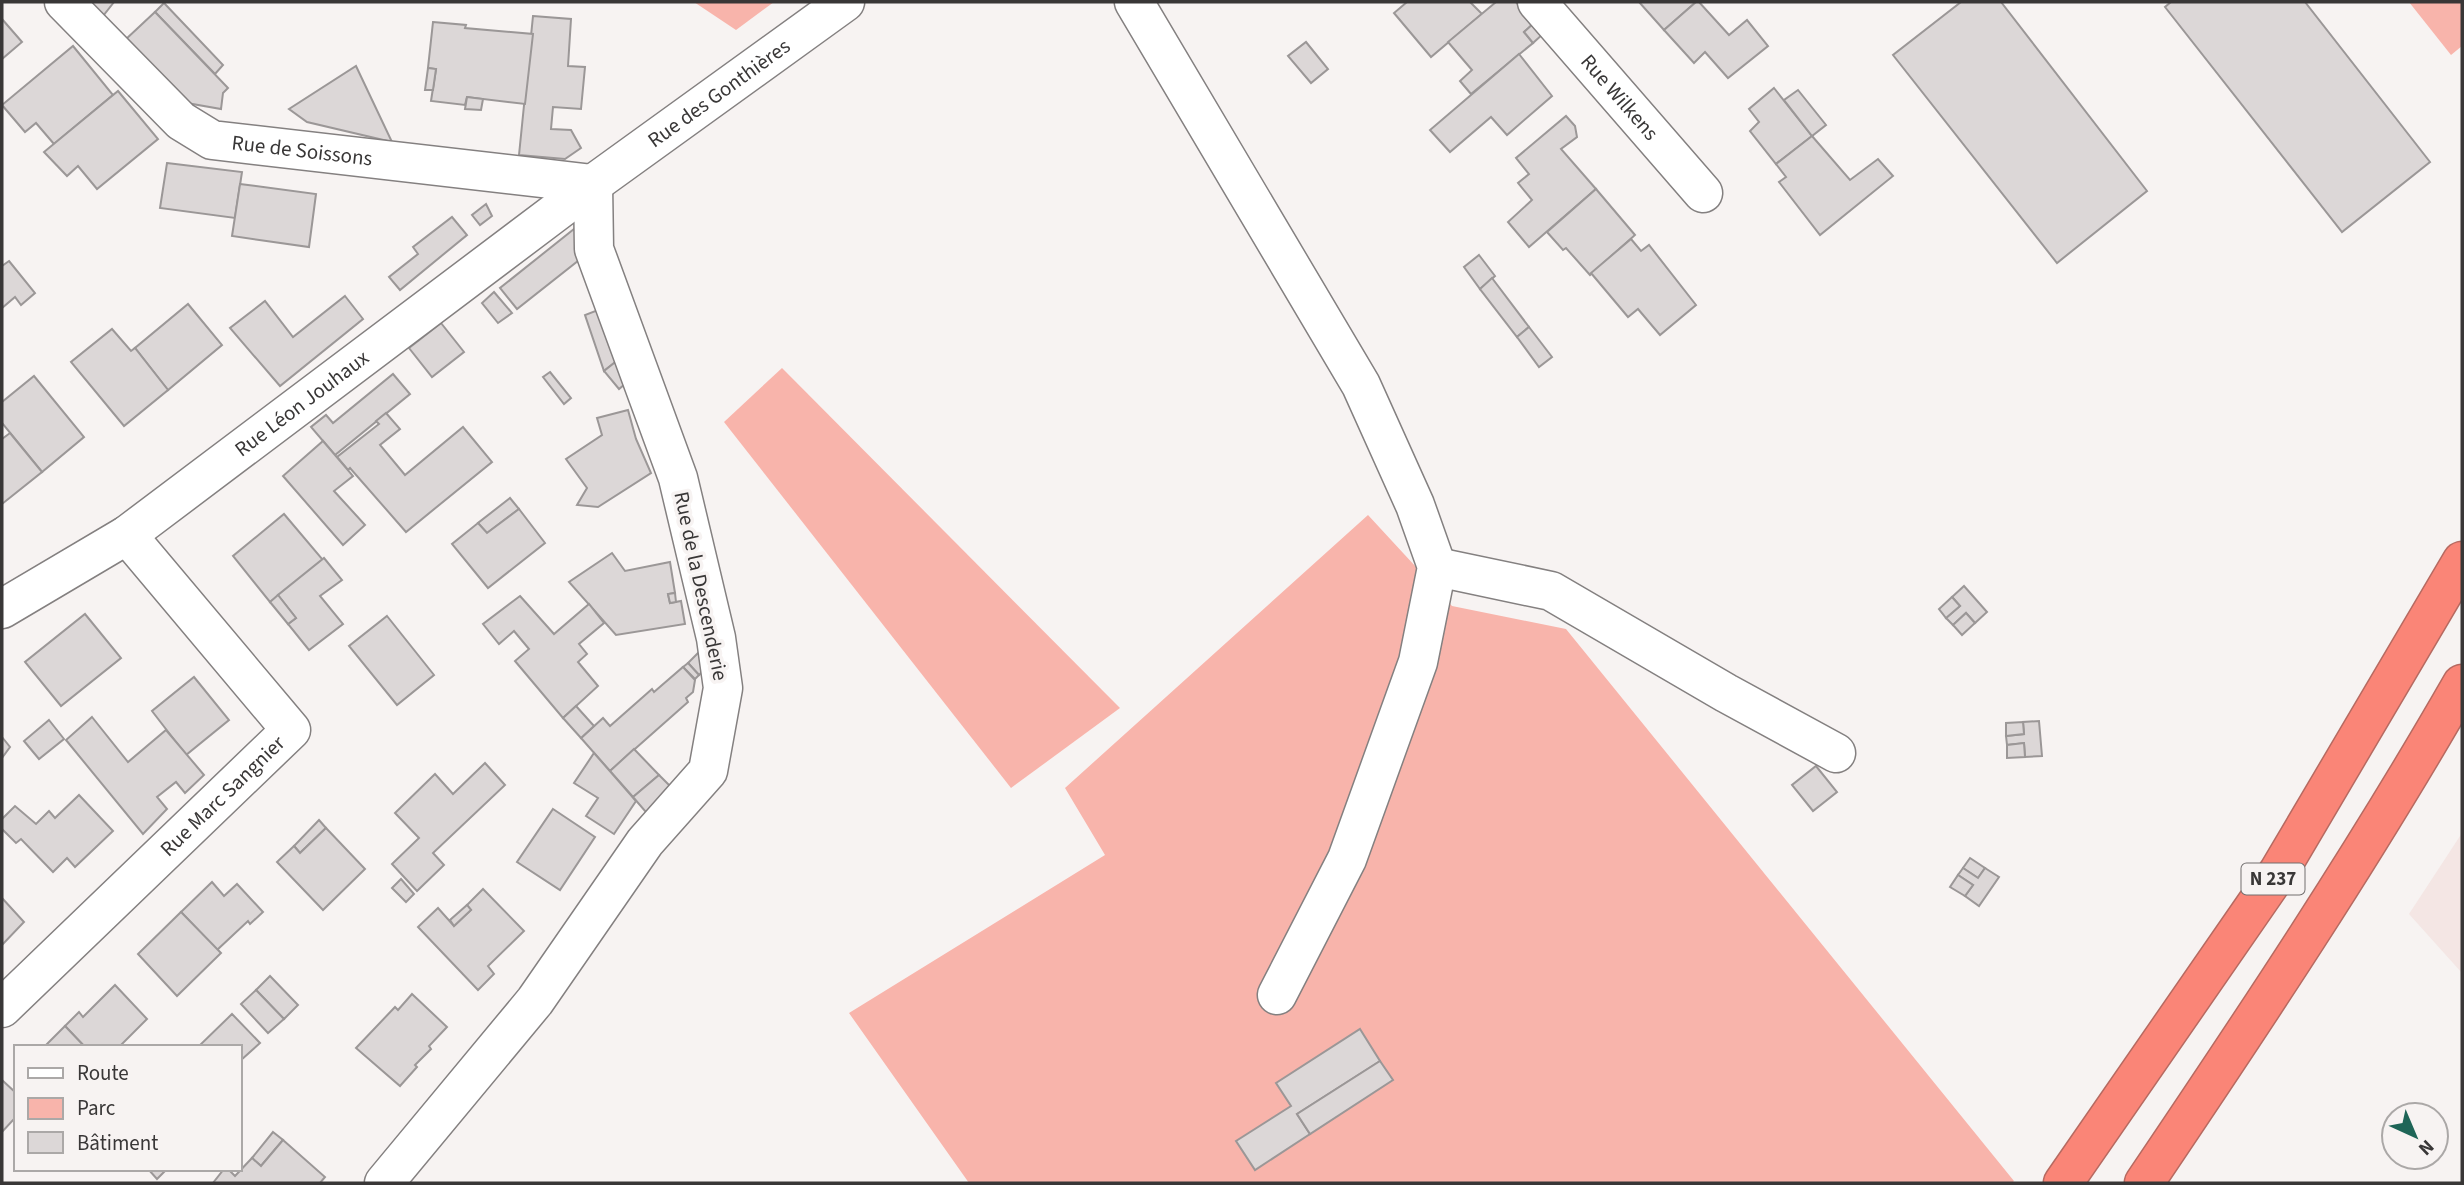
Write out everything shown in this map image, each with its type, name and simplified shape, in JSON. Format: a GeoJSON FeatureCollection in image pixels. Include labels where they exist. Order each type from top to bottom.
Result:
{"type":"FeatureCollection","features":[{"type":"Feature","properties":{"kind":"highway","name":"N 237"},"geometry":{"type":"LineString","coordinates":[[2063,1183],[2279,871],[2462,561]]}},
{"type":"Feature","properties":{"kind":"highway","name":"N 237"},"geometry":{"type":"LineString","coordinates":[[2144,1183],[2396,798],[2462,684]]}},
{"type":"Feature","properties":{"kind":"street","name":"Rue de Soissons"},"geometry":{"type":"LineString","coordinates":[[64,2],[181,121],[212,140],[593,184]]}},
{"type":"Feature","properties":{"kind":"street","name":"Rue des Gonthières"},"geometry":{"type":"LineString","coordinates":[[593,184],[845,2]]}},
{"type":"Feature","properties":{"kind":"street"},"geometry":{"type":"LineString","coordinates":[[1133,2],[1362,385],[1415,505],[1437,567],[1418,662],[1347,859],[1277,995]]}},
{"type":"Feature","properties":{"kind":"street","name":"Rue Wilkens"},"geometry":{"type":"LineString","coordinates":[[1537,2],[1703,193]]}},
{"type":"Feature","properties":{"kind":"street","name":"Rue Léon Jouhaux"},"geometry":{"type":"LineString","coordinates":[[2,609],[127,535],[593,184]]}},
{"type":"Feature","properties":{"kind":"street","name":"Rue de la Descenderie"},"geometry":{"type":"LineString","coordinates":[[384,1183],[535,1001],[645,842],[708,771],[723,688],[716,638],[678,478],[594,249],[593,184]]}},
{"type":"Feature","properties":{"kind":"street","name":"Rue Marc Sangnier"},"geometry":{"type":"LineString","coordinates":[[2,1008],[291,730],[127,535]]}},
{"type":"Feature","properties":{"kind":"street"},"geometry":{"type":"LineString","coordinates":[[1437,567],[1551,591],[1726,693],[1836,753]]}},
{"type":"Feature","properties":{"kind":"shaded area"},"geometry":{"type":"Polygon","coordinates":[[[2462,833],[2462,973],[2409,914],[2462,833]]]}},
{"type":"Feature","properties":{"kind":"green space"},"geometry":{"type":"Polygon","coordinates":[[[694,2],[774,2],[736,30],[694,2]]]}},
{"type":"Feature","properties":{"kind":"green space"},"geometry":{"type":"Polygon","coordinates":[[[2409,2],[2462,2],[2462,46],[2451,55],[2409,2]]]}},
{"type":"Feature","properties":{"kind":"green space"},"geometry":{"type":"Polygon","coordinates":[[[782,368],[1120,708],[1011,788],[724,422],[782,368]]]}},
{"type":"Feature","properties":{"kind":"green space"},"geometry":{"type":"Polygon","coordinates":[[[1368,515],[1452,606],[1566,629],[2014,1181],[2012,1183],[969,1183],[849,1013],[1105,855],[1065,788],[1368,515]]]}},
{"type":"Feature","properties":{"kind":"building"},"geometry":{"type":"Polygon","coordinates":[[[89,2],[114,2],[103,16],[89,2]]]}},
{"type":"Feature","properties":{"kind":"building"},"geometry":{"type":"Polygon","coordinates":[[[1407,2],[1470,2],[1482,14],[1431,57],[1394,13],[1407,2]]]}},
{"type":"Feature","properties":{"kind":"building"},"geometry":{"type":"Polygon","coordinates":[[[1496,2],[1516,2],[1534,23],[1524,32],[1533,43],[1471,94],[1460,81],[1472,70],[1448,42],[1496,2]]]}},
{"type":"Feature","properties":{"kind":"building"},"geometry":{"type":"Polygon","coordinates":[[[1639,2],[1696,2],[1664,30],[1639,2]]]}},
{"type":"Feature","properties":{"kind":"building"},"geometry":{"type":"Polygon","coordinates":[[[1699,2],[1729,35],[1747,20],[1768,46],[1728,78],[1705,52],[1694,63],[1664,30],[1699,2]]]}},
{"type":"Feature","properties":{"kind":"building"},"geometry":{"type":"Polygon","coordinates":[[[1961,2],[2001,2],[2147,191],[2057,263],[1893,55],[1961,2]]]}},
{"type":"Feature","properties":{"kind":"building"},"geometry":{"type":"Polygon","coordinates":[[[2171,2],[2305,2],[2430,162],[2342,232],[2165,7],[2171,2]]]}},
{"type":"Feature","properties":{"kind":"building"},"geometry":{"type":"Polygon","coordinates":[[[164,3],[223,65],[215,74],[155,12],[164,3]]]}},
{"type":"Feature","properties":{"kind":"building"},"geometry":{"type":"Polygon","coordinates":[[[155,12],[228,88],[223,93],[221,109],[187,103],[125,40],[155,12]]]}},
{"type":"Feature","properties":{"kind":"building"},"geometry":{"type":"Polygon","coordinates":[[[533,16],[571,19],[568,66],[585,67],[581,109],[553,107],[551,129],[571,130],[581,148],[565,159],[519,155],[533,16]]]}},
{"type":"Feature","properties":{"kind":"building"},"geometry":{"type":"Polygon","coordinates":[[[2,19],[22,42],[2,59],[2,19]]]}},
{"type":"Feature","properties":{"kind":"building"},"geometry":{"type":"Polygon","coordinates":[[[433,22],[466,25],[465,28],[533,34],[525,104],[467,97],[465,105],[431,101],[436,69],[428,68],[433,22]]]}},
{"type":"Feature","properties":{"kind":"building"},"geometry":{"type":"Polygon","coordinates":[[[1534,23],[1544,33],[1533,43],[1524,32],[1534,23]]]}},
{"type":"Feature","properties":{"kind":"building"},"geometry":{"type":"Polygon","coordinates":[[[1306,42],[1328,69],[1311,83],[1288,56],[1306,42]]]}},
{"type":"Feature","properties":{"kind":"building"},"geometry":{"type":"Polygon","coordinates":[[[73,46],[113,95],[54,144],[36,123],[25,132],[2,105],[73,46]]]}},
{"type":"Feature","properties":{"kind":"building"},"geometry":{"type":"Polygon","coordinates":[[[1519,54],[1552,96],[1507,135],[1491,117],[1450,152],[1430,130],[1519,54]]]}},
{"type":"Feature","properties":{"kind":"building"},"geometry":{"type":"Polygon","coordinates":[[[356,66],[392,142],[307,122],[289,109],[356,66]]]}},
{"type":"Feature","properties":{"kind":"building"},"geometry":{"type":"Polygon","coordinates":[[[428,68],[436,69],[433,90],[425,90],[428,68]]]}},
{"type":"Feature","properties":{"kind":"building"},"geometry":{"type":"Polygon","coordinates":[[[1774,88],[1812,136],[1776,164],[1750,131],[1759,122],[1749,109],[1774,88]]]}},
{"type":"Feature","properties":{"kind":"building"},"geometry":{"type":"Polygon","coordinates":[[[1798,90],[1826,125],[1812,136],[1784,100],[1798,90]]]}},
{"type":"Feature","properties":{"kind":"building"},"geometry":{"type":"Polygon","coordinates":[[[118,91],[158,139],[97,189],[78,166],[67,176],[44,152],[118,91]]]}},
{"type":"Feature","properties":{"kind":"building"},"geometry":{"type":"Polygon","coordinates":[[[467,97],[483,99],[481,110],[465,109],[467,97]]]}},
{"type":"Feature","properties":{"kind":"building"},"geometry":{"type":"Polygon","coordinates":[[[1566,116],[1575,126],[1577,137],[1561,149],[1596,189],[1529,247],[1508,222],[1532,200],[1518,183],[1529,174],[1516,158],[1566,116]]]}},
{"type":"Feature","properties":{"kind":"building"},"geometry":{"type":"Polygon","coordinates":[[[1812,136],[1850,180],[1878,159],[1893,176],[1820,235],[1779,182],[1786,177],[1776,164],[1812,136]]]}},
{"type":"Feature","properties":{"kind":"building"},"geometry":{"type":"Polygon","coordinates":[[[167,163],[242,172],[235,218],[160,208],[167,163]]]}},
{"type":"Feature","properties":{"kind":"building"},"geometry":{"type":"Polygon","coordinates":[[[240,184],[316,194],[309,247],[232,236],[240,184]]]}},
{"type":"Feature","properties":{"kind":"building"},"geometry":{"type":"Polygon","coordinates":[[[1596,189],[1635,235],[1590,275],[1566,248],[1563,250],[1547,232],[1596,189]]]}},
{"type":"Feature","properties":{"kind":"building"},"geometry":{"type":"Polygon","coordinates":[[[486,204],[492,216],[480,225],[472,215],[486,204]]]}},
{"type":"Feature","properties":{"kind":"building"},"geometry":{"type":"Polygon","coordinates":[[[452,217],[467,235],[400,290],[389,277],[418,254],[413,247],[452,217]]]}},
{"type":"Feature","properties":{"kind":"building"},"geometry":{"type":"Polygon","coordinates":[[[574,229],[588,253],[517,309],[500,288],[574,229]]]}},
{"type":"Feature","properties":{"kind":"building"},"geometry":{"type":"Polygon","coordinates":[[[1631,239],[1641,251],[1649,245],[1696,305],[1660,335],[1638,309],[1628,317],[1591,273],[1631,239]]]}},
{"type":"Feature","properties":{"kind":"building"},"geometry":{"type":"Polygon","coordinates":[[[1479,255],[1495,276],[1480,289],[1464,267],[1479,255]]]}},
{"type":"Feature","properties":{"kind":"building"},"geometry":{"type":"Polygon","coordinates":[[[9,261],[35,293],[21,305],[15,297],[2,308],[2,266],[9,261]]]}},
{"type":"Feature","properties":{"kind":"building"},"geometry":{"type":"Polygon","coordinates":[[[1492,278],[1529,327],[1517,337],[1480,289],[1492,278]]]}},
{"type":"Feature","properties":{"kind":"building"},"geometry":{"type":"Polygon","coordinates":[[[494,292],[512,313],[498,323],[482,303],[494,292]]]}},
{"type":"Feature","properties":{"kind":"building"},"geometry":{"type":"Polygon","coordinates":[[[345,296],[363,319],[280,386],[230,328],[265,301],[293,337],[345,296]]]}},
{"type":"Feature","properties":{"kind":"building"},"geometry":{"type":"Polygon","coordinates":[[[188,304],[222,345],[168,390],[135,348],[188,304]]]}},
{"type":"Feature","properties":{"kind":"building"},"geometry":{"type":"Polygon","coordinates":[[[611,305],[628,352],[604,371],[585,315],[611,305]]]}},
{"type":"Feature","properties":{"kind":"building"},"geometry":{"type":"Polygon","coordinates":[[[441,323],[464,352],[432,377],[409,348],[441,323]]]}},
{"type":"Feature","properties":{"kind":"building"},"geometry":{"type":"Polygon","coordinates":[[[1529,327],[1552,357],[1539,367],[1517,337],[1529,327]]]}},
{"type":"Feature","properties":{"kind":"building"},"geometry":{"type":"Polygon","coordinates":[[[112,329],[131,351],[135,348],[168,390],[124,426],[71,362],[112,329]]]}},
{"type":"Feature","properties":{"kind":"building"},"geometry":{"type":"Polygon","coordinates":[[[628,352],[637,374],[619,389],[604,371],[628,352]]]}},
{"type":"Feature","properties":{"kind":"building"},"geometry":{"type":"Polygon","coordinates":[[[550,372],[571,398],[564,404],[543,377],[550,372]]]}},
{"type":"Feature","properties":{"kind":"building"},"geometry":{"type":"Polygon","coordinates":[[[393,374],[410,394],[335,455],[311,427],[326,415],[333,423],[393,374]]]}},
{"type":"Feature","properties":{"kind":"building"},"geometry":{"type":"Polygon","coordinates":[[[34,376],[84,437],[42,472],[2,423],[2,402],[34,376]]]}},
{"type":"Feature","properties":{"kind":"building"},"geometry":{"type":"Polygon","coordinates":[[[628,410],[636,439],[651,473],[598,507],[577,505],[587,488],[566,459],[602,435],[597,418],[628,410]]]}},
{"type":"Feature","properties":{"kind":"building"},"geometry":{"type":"Polygon","coordinates":[[[386,413],[400,429],[380,445],[405,475],[463,427],[492,462],[406,532],[350,468],[348,470],[337,457],[379,424],[376,421],[386,413]]]}},
{"type":"Feature","properties":{"kind":"building"},"geometry":{"type":"Polygon","coordinates":[[[10,433],[42,472],[2,504],[2,439],[10,433]]]}},
{"type":"Feature","properties":{"kind":"building"},"geometry":{"type":"Polygon","coordinates":[[[323,441],[353,476],[334,491],[365,525],[343,545],[283,476],[323,441]]]}},
{"type":"Feature","properties":{"kind":"building"},"geometry":{"type":"Polygon","coordinates":[[[510,498],[519,509],[487,533],[478,523],[510,498]]]}},
{"type":"Feature","properties":{"kind":"building"},"geometry":{"type":"Polygon","coordinates":[[[519,509],[545,543],[488,588],[452,544],[478,523],[487,533],[519,509]]]}},
{"type":"Feature","properties":{"kind":"building"},"geometry":{"type":"Polygon","coordinates":[[[284,514],[323,560],[270,602],[233,556],[284,514]]]}},
{"type":"Feature","properties":{"kind":"building"},"geometry":{"type":"Polygon","coordinates":[[[612,553],[625,571],[670,562],[675,593],[668,594],[670,603],[681,601],[685,624],[616,635],[569,582],[612,553]]]}},
{"type":"Feature","properties":{"kind":"building"},"geometry":{"type":"Polygon","coordinates":[[[324,558],[342,580],[320,596],[343,624],[309,650],[288,624],[296,618],[278,595],[324,558]]]}},
{"type":"Feature","properties":{"kind":"building"},"geometry":{"type":"Polygon","coordinates":[[[1964,586],[1987,612],[1975,623],[1966,613],[1953,625],[1946,618],[1960,606],[1952,597],[1964,586]]]}},
{"type":"Feature","properties":{"kind":"building"},"geometry":{"type":"Polygon","coordinates":[[[675,593],[676,602],[670,603],[668,594],[675,593]]]}},
{"type":"Feature","properties":{"kind":"building"},"geometry":{"type":"Polygon","coordinates":[[[278,595],[296,618],[288,624],[270,602],[278,595]]]}},
{"type":"Feature","properties":{"kind":"building"},"geometry":{"type":"Polygon","coordinates":[[[520,596],[554,634],[589,604],[604,623],[579,644],[587,654],[578,662],[598,686],[563,718],[515,661],[529,649],[514,631],[499,644],[483,624],[520,596]]]}},
{"type":"Feature","properties":{"kind":"building"},"geometry":{"type":"Polygon","coordinates":[[[1952,597],[1960,606],[1946,618],[1939,609],[1952,597]]]}},
{"type":"Feature","properties":{"kind":"building"},"geometry":{"type":"Polygon","coordinates":[[[1966,613],[1975,623],[1962,635],[1953,625],[1966,613]]]}},
{"type":"Feature","properties":{"kind":"building"},"geometry":{"type":"Polygon","coordinates":[[[85,614],[121,658],[61,706],[25,662],[85,614]]]}},
{"type":"Feature","properties":{"kind":"building"},"geometry":{"type":"Polygon","coordinates":[[[387,616],[434,675],[397,705],[349,646],[387,616]]]}},
{"type":"Feature","properties":{"kind":"building"},"geometry":{"type":"Polygon","coordinates":[[[698,653],[706,661],[706,668],[699,675],[688,663],[698,653]]]}},
{"type":"Feature","properties":{"kind":"building"},"geometry":{"type":"Polygon","coordinates":[[[688,663],[699,675],[695,679],[683,667],[688,663]]]}},
{"type":"Feature","properties":{"kind":"building"},"geometry":{"type":"Polygon","coordinates":[[[683,667],[695,680],[693,692],[686,698],[688,702],[610,771],[581,738],[603,718],[610,726],[652,689],[654,692],[683,667]]]}},
{"type":"Feature","properties":{"kind":"building"},"geometry":{"type":"Polygon","coordinates":[[[194,677],[229,720],[186,755],[152,711],[194,677]]]}},
{"type":"Feature","properties":{"kind":"building"},"geometry":{"type":"Polygon","coordinates":[[[576,706],[594,726],[581,738],[563,718],[576,706]]]}},
{"type":"Feature","properties":{"kind":"building"},"geometry":{"type":"Polygon","coordinates":[[[92,717],[128,762],[166,730],[204,775],[185,793],[176,782],[157,797],[167,809],[143,834],[66,740],[92,717]]]}},
{"type":"Feature","properties":{"kind":"building"},"geometry":{"type":"Polygon","coordinates":[[[49,720],[64,739],[39,759],[24,741],[49,720]]]}},
{"type":"Feature","properties":{"kind":"building"},"geometry":{"type":"Polygon","coordinates":[[[2039,721],[2042,756],[2025,757],[2024,743],[2007,745],[2006,736],[2024,734],[2023,722],[2039,721]]]}},
{"type":"Feature","properties":{"kind":"building"},"geometry":{"type":"Polygon","coordinates":[[[2023,722],[2024,734],[2006,736],[2006,723],[2023,722]]]}},
{"type":"Feature","properties":{"kind":"building"},"geometry":{"type":"Polygon","coordinates":[[[2,737],[10,747],[2,758],[2,737]]]}},
{"type":"Feature","properties":{"kind":"building"},"geometry":{"type":"Polygon","coordinates":[[[2024,743],[2025,757],[2007,758],[2007,745],[2024,743]]]}},
{"type":"Feature","properties":{"kind":"building"},"geometry":{"type":"Polygon","coordinates":[[[634,749],[659,775],[633,797],[610,771],[634,749]]]}},
{"type":"Feature","properties":{"kind":"building"},"geometry":{"type":"Polygon","coordinates":[[[594,753],[636,801],[614,834],[586,816],[598,798],[574,783],[594,753]]]}},
{"type":"Feature","properties":{"kind":"building"},"geometry":{"type":"Polygon","coordinates":[[[485,763],[505,785],[433,853],[444,865],[417,891],[392,864],[419,838],[395,813],[435,774],[453,794],[485,763]]]}},
{"type":"Feature","properties":{"kind":"building"},"geometry":{"type":"Polygon","coordinates":[[[1816,766],[1837,792],[1813,811],[1792,785],[1816,766]]]}},
{"type":"Feature","properties":{"kind":"building"},"geometry":{"type":"Polygon","coordinates":[[[659,775],[671,787],[653,815],[645,811],[633,797],[659,775]]]}},
{"type":"Feature","properties":{"kind":"building"},"geometry":{"type":"Polygon","coordinates":[[[79,795],[113,831],[75,867],[67,858],[53,872],[21,839],[16,843],[2,829],[2,819],[15,806],[36,824],[49,811],[55,818],[79,795]]]}},
{"type":"Feature","properties":{"kind":"building"},"geometry":{"type":"Polygon","coordinates":[[[553,809],[595,837],[560,890],[517,862],[553,809]]]}},
{"type":"Feature","properties":{"kind":"building"},"geometry":{"type":"Polygon","coordinates":[[[319,820],[326,828],[300,853],[294,846],[319,820]]]}},
{"type":"Feature","properties":{"kind":"building"},"geometry":{"type":"Polygon","coordinates":[[[326,828],[365,869],[323,910],[277,862],[294,846],[300,853],[326,828]]]}},
{"type":"Feature","properties":{"kind":"building"},"geometry":{"type":"Polygon","coordinates":[[[1970,858],[1985,868],[1978,878],[1963,868],[1970,858]]]}},
{"type":"Feature","properties":{"kind":"building"},"geometry":{"type":"Polygon","coordinates":[[[1963,868],[1978,878],[1985,868],[1999,877],[1979,906],[1965,896],[1973,885],[1958,875],[1963,868]]]}},
{"type":"Feature","properties":{"kind":"building"},"geometry":{"type":"Polygon","coordinates":[[[1958,875],[1973,885],[1965,896],[1950,887],[1958,875]]]}},
{"type":"Feature","properties":{"kind":"building"},"geometry":{"type":"Polygon","coordinates":[[[401,879],[414,894],[406,902],[392,888],[401,879]]]}},
{"type":"Feature","properties":{"kind":"building"},"geometry":{"type":"Polygon","coordinates":[[[212,882],[224,896],[237,884],[263,912],[250,924],[248,921],[217,950],[181,912],[212,882]]]}},
{"type":"Feature","properties":{"kind":"building"},"geometry":{"type":"Polygon","coordinates":[[[483,889],[524,931],[488,966],[494,974],[478,990],[418,927],[438,908],[454,926],[471,910],[467,905],[483,889]]]}},
{"type":"Feature","properties":{"kind":"building"},"geometry":{"type":"Polygon","coordinates":[[[2,898],[24,922],[2,945],[2,898]]]}},
{"type":"Feature","properties":{"kind":"building"},"geometry":{"type":"Polygon","coordinates":[[[467,905],[471,910],[454,926],[450,920],[467,905]]]}},
{"type":"Feature","properties":{"kind":"building"},"geometry":{"type":"Polygon","coordinates":[[[181,912],[221,953],[177,996],[138,954],[181,912]]]}},
{"type":"Feature","properties":{"kind":"building"},"geometry":{"type":"Polygon","coordinates":[[[270,976],[298,1005],[284,1019],[256,990],[270,976]]]}},
{"type":"Feature","properties":{"kind":"building"},"geometry":{"type":"Polygon","coordinates":[[[115,985],[147,1019],[121,1045],[83,1045],[65,1026],[79,1012],[83,1017],[115,985]]]}},
{"type":"Feature","properties":{"kind":"building"},"geometry":{"type":"Polygon","coordinates":[[[256,990],[284,1019],[268,1033],[241,1004],[256,990]]]}},
{"type":"Feature","properties":{"kind":"building"},"geometry":{"type":"Polygon","coordinates":[[[412,994],[447,1027],[429,1046],[431,1049],[400,1086],[356,1048],[395,1007],[398,1010],[412,994]]]}},
{"type":"Feature","properties":{"kind":"building"},"geometry":{"type":"Polygon","coordinates":[[[232,1014],[260,1043],[242,1059],[242,1045],[200,1045],[232,1014]]]}},
{"type":"Feature","properties":{"kind":"building"},"geometry":{"type":"Polygon","coordinates":[[[65,1026],[83,1045],[46,1045],[65,1026]]]}},
{"type":"Feature","properties":{"kind":"building"},"geometry":{"type":"Polygon","coordinates":[[[1360,1029],[1380,1061],[1297,1114],[1310,1134],[1255,1170],[1236,1141],[1291,1106],[1276,1083],[1360,1029]]]}},
{"type":"Feature","properties":{"kind":"building"},"geometry":{"type":"Polygon","coordinates":[[[1380,1061],[1393,1080],[1310,1134],[1297,1114],[1380,1061]]]}},
{"type":"Feature","properties":{"kind":"building"},"geometry":{"type":"Polygon","coordinates":[[[2,1080],[14,1091],[14,1121],[2,1132],[2,1080]]]}},
{"type":"Feature","properties":{"kind":"building"},"geometry":{"type":"Polygon","coordinates":[[[273,1132],[283,1140],[261,1166],[252,1158],[273,1132]]]}},
{"type":"Feature","properties":{"kind":"building"},"geometry":{"type":"Polygon","coordinates":[[[283,1140],[325,1177],[320,1183],[213,1183],[222,1171],[230,1171],[235,1176],[252,1158],[261,1166],[283,1140]]]}},
{"type":"Feature","properties":{"kind":"building"},"geometry":{"type":"Polygon","coordinates":[[[150,1171],[165,1171],[157,1179],[150,1171]]]}}]}
